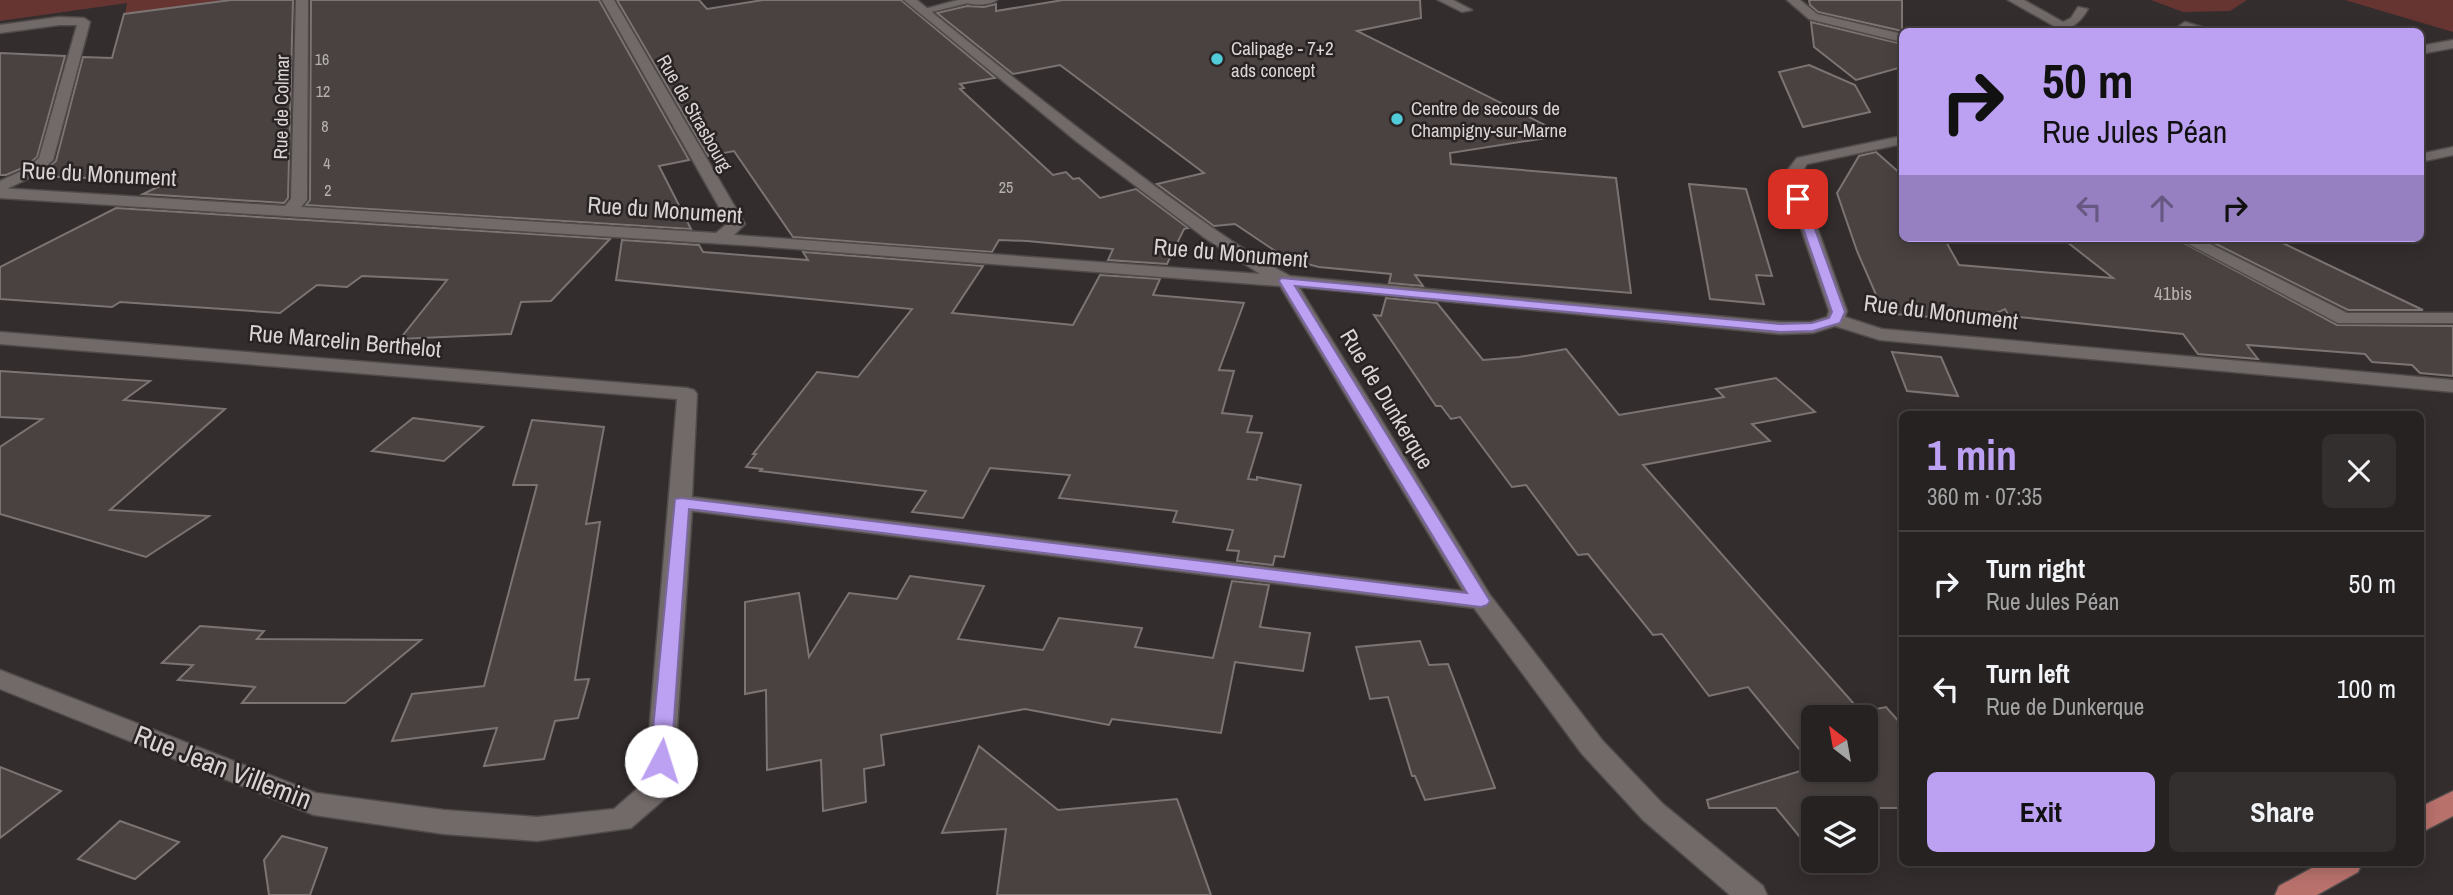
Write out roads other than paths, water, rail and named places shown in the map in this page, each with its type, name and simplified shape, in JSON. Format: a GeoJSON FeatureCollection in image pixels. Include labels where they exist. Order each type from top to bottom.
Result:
{"type":"FeatureCollection","features":[{"type":"Feature","properties":{"kind":"main road"},"geometry":{"type":"LineString","coordinates":[[2424,819],[2453,802]]}},
{"type":"Feature","properties":{"kind":"main road"},"geometry":{"type":"LineString","coordinates":[[2290,895],[2342,866]]}},
{"type":"Feature","properties":{"kind":"street","name":"Rue de Colmar"},"geometry":{"type":"LineString","coordinates":[[290,210],[299,200],[302,0]]}},
{"type":"Feature","properties":{"kind":"street","name":"Rue de Strasbourg"},"geometry":{"type":"LineString","coordinates":[[608,0],[737,223],[719,239]]}},
{"type":"Feature","properties":{"kind":"street"},"geometry":{"type":"LineString","coordinates":[[917,5],[991,0]]}},
{"type":"Feature","properties":{"kind":"street"},"geometry":{"type":"LineString","coordinates":[[1444,0],[1466,10]]}},
{"type":"Feature","properties":{"kind":"street"},"geometry":{"type":"LineString","coordinates":[[1793,0],[1813,17],[1899,37]]}},
{"type":"Feature","properties":{"kind":"street"},"geometry":{"type":"LineString","coordinates":[[2014,0],[2055,28]]}},
{"type":"Feature","properties":{"kind":"street","name":"Rue de Dunkerque"},"geometry":{"type":"LineString","coordinates":[[917,5],[1065,127],[1237,254],[1286,281],[1481,601],[1592,747],[1653,812],[1752,895]]}},
{"type":"Feature","properties":{"kind":"street"},"geometry":{"type":"LineString","coordinates":[[2058,28],[2076,20],[2081,9]]}},
{"type":"Feature","properties":{"kind":"street"},"geometry":{"type":"LineString","coordinates":[[0,30],[59,21],[84,22],[46,160],[31,172],[0,187]]}},
{"type":"Feature","properties":{"kind":"street"},"geometry":{"type":"LineString","coordinates":[[2185,26],[2191,28]]}},
{"type":"Feature","properties":{"kind":"street"},"geometry":{"type":"LineString","coordinates":[[2424,49],[2453,44]]}},
{"type":"Feature","properties":{"kind":"street"},"geometry":{"type":"LineString","coordinates":[[1835,320],[1838,312],[1791,176],[1802,161],[1899,141]]}},
{"type":"Feature","properties":{"kind":"street"},"geometry":{"type":"LineString","coordinates":[[2424,157],[2453,151]]}},
{"type":"Feature","properties":{"kind":"street","name":"Rue du Monument"},"geometry":{"type":"LineString","coordinates":[[0,193],[719,239],[1286,281],[1780,328],[1813,327],[1835,320],[1880,334],[2453,386]]}},
{"type":"Feature","properties":{"kind":"street"},"geometry":{"type":"LineString","coordinates":[[2193,242],[2344,319],[2453,318]]}},
{"type":"Feature","properties":{"kind":"street","name":"Rue Marcelin Berthelot"},"geometry":{"type":"LineString","coordinates":[[0,338],[687,394],[681,503]]}},
{"type":"Feature","properties":{"kind":"street"},"geometry":{"type":"LineString","coordinates":[[681,503],[1481,601]]}},
{"type":"Feature","properties":{"kind":"street","name":"Rue Jean Villemin"},"geometry":{"type":"LineString","coordinates":[[0,679],[314,804],[444,822],[537,829],[621,820],[659,787],[681,503]]}},
{"type":"Feature","properties":{"kind":"place","name":"Calipage - 7+2 ads concept"},"geometry":{"type":"Point","coordinates":[1217,59]}},
{"type":"Feature","properties":{"kind":"place","name":"Centre de secours de Champigny-sur-Marne"},"geometry":{"type":"Point","coordinates":[1397,119]}}]}
